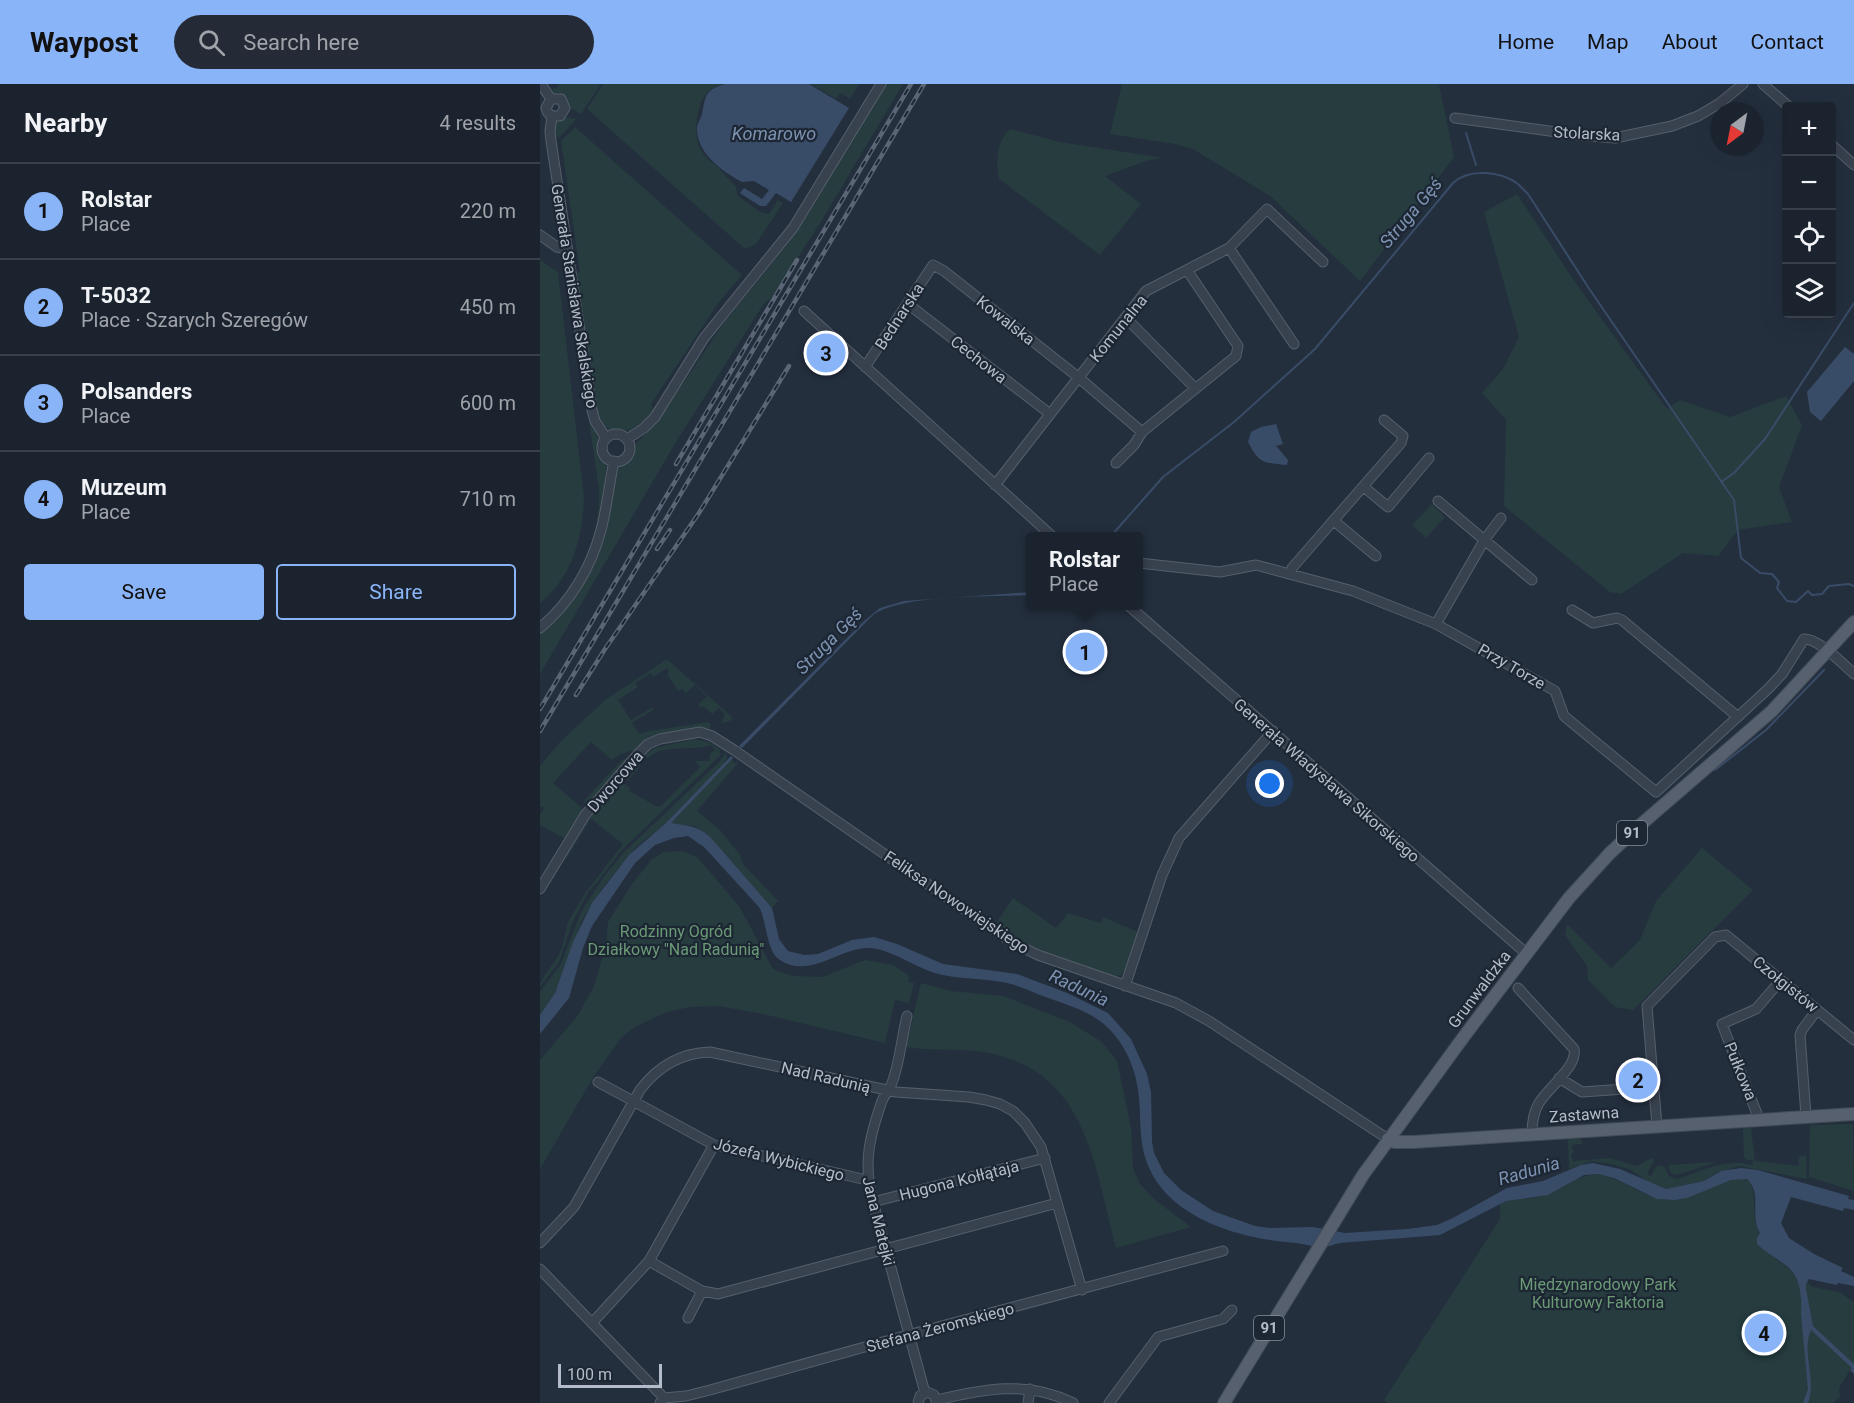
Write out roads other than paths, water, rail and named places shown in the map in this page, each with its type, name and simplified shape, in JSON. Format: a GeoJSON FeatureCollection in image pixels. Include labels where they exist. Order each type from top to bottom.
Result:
{"type":"FeatureCollection","features":[{"type":"Feature","properties":{"kind":"main road","name":"Grunwaldzka"},"geometry":{"type":"LineString","coordinates":[[1224,1403],[1346,1200],[1388,1139],[1569,898],[1610,854],[1698,773],[1772,711],[1854,622]]}},
{"type":"Feature","properties":{"kind":"main road","name":"Zastawna"},"geometry":{"type":"LineString","coordinates":[[1388,1139],[1403,1142],[1854,1114]]}},
{"type":"Feature","properties":{"kind":"street"},"geometry":{"type":"LineString","coordinates":[[627,439],[644,428],[655,417],[704,338],[793,228],[881,84]]}},
{"type":"Feature","properties":{"kind":"street","name":"Stolarska"},"geometry":{"type":"LineString","coordinates":[[1455,118],[1615,138],[1672,126],[1698,116],[1720,103],[1743,84]]}},
{"type":"Feature","properties":{"kind":"street"},"geometry":{"type":"LineString","coordinates":[[1763,84],[1783,102]]}},
{"type":"Feature","properties":{"kind":"street"},"geometry":{"type":"LineString","coordinates":[[547,89],[561,99],[565,108],[560,116],[552,116],[548,113],[547,89]]}},
{"type":"Feature","properties":{"kind":"street","name":"Generała Stanisława Skalskiego"},"geometry":{"type":"LineString","coordinates":[[552,116],[549,131],[592,410],[595,421],[606,438],[602,445],[603,454],[614,461]]}},
{"type":"Feature","properties":{"kind":"street"},"geometry":{"type":"LineString","coordinates":[[1836,149],[1854,165]]}},
{"type":"Feature","properties":{"kind":"street","name":"Komunalna"},"geometry":{"type":"LineString","coordinates":[[995,485],[1146,291],[1229,248],[1267,209],[1323,262]]}},
{"type":"Feature","properties":{"kind":"street"},"geometry":{"type":"LineString","coordinates":[[540,235],[557,248],[567,249]]}},
{"type":"Feature","properties":{"kind":"street"},"geometry":{"type":"LineString","coordinates":[[1229,248],[1294,344]]}},
{"type":"Feature","properties":{"kind":"street","name":"Bednarska"},"geometry":{"type":"LineString","coordinates":[[865,367],[933,265]]}},
{"type":"Feature","properties":{"kind":"street","name":"Kowalska"},"geometry":{"type":"LineString","coordinates":[[933,265],[944,271],[1078,377],[1142,432]]}},
{"type":"Feature","properties":{"kind":"street"},"geometry":{"type":"LineString","coordinates":[[1116,464],[1134,445],[1142,432],[1236,356],[1238,346],[1187,270]]}},
{"type":"Feature","properties":{"kind":"street","name":"Cechowa"},"geometry":{"type":"LineString","coordinates":[[908,304],[1050,414]]}},
{"type":"Feature","properties":{"kind":"street"},"geometry":{"type":"LineString","coordinates":[[804,311],[1047,532]]}},
{"type":"Feature","properties":{"kind":"street"},"geometry":{"type":"LineString","coordinates":[[1124,319],[1131,323],[1195,388]]}},
{"type":"Feature","properties":{"kind":"street"},"geometry":{"type":"LineString","coordinates":[[1291,573],[1292,568],[1401,443],[1402,436],[1384,420]]}},
{"type":"Feature","properties":{"kind":"street"},"geometry":{"type":"LineString","coordinates":[[540,628],[566,601],[590,560],[603,523],[614,461],[622,460],[628,455],[630,447],[627,439],[617,434],[606,438]]}},
{"type":"Feature","properties":{"kind":"street"},"geometry":{"type":"LineString","coordinates":[[1364,487],[1388,507],[1429,458]]}},
{"type":"Feature","properties":{"kind":"street"},"geometry":{"type":"LineString","coordinates":[[1438,501],[1532,580]]}},
{"type":"Feature","properties":{"kind":"street"},"geometry":{"type":"LineString","coordinates":[[1436,624],[1485,539],[1501,518]]}},
{"type":"Feature","properties":{"kind":"street"},"geometry":{"type":"LineString","coordinates":[[1334,520],[1376,556]]}},
{"type":"Feature","properties":{"kind":"street","name":"Przy Torze"},"geometry":{"type":"LineString","coordinates":[[1143,563],[1220,572],[1256,565],[1353,591],[1436,624],[1555,691],[1564,716],[1656,792],[1685,768],[1738,717]]}},
{"type":"Feature","properties":{"kind":"street","name":"Generała Władysława Sikorskiego"},"geometry":{"type":"LineString","coordinates":[[1133,610],[1273,730],[1527,954]]}},
{"type":"Feature","properties":{"kind":"street"},"geometry":{"type":"LineString","coordinates":[[1572,610],[1593,623],[1617,618],[1622,620],[1738,717],[1782,674],[1804,639],[1813,639],[1854,674]]}},
{"type":"Feature","properties":{"kind":"street"},"geometry":{"type":"LineString","coordinates":[[1125,986],[1162,875],[1179,838],[1273,730]]}},
{"type":"Feature","properties":{"kind":"street","name":"Dworcowa"},"geometry":{"type":"LineString","coordinates":[[540,889],[585,815],[648,744],[660,739],[700,732],[725,744]]}},
{"type":"Feature","properties":{"kind":"street","name":"Feliksa Nowowiejskiego"},"geometry":{"type":"LineString","coordinates":[[725,744],[1013,943],[1038,955],[1179,1005],[1209,1021],[1388,1139]]}},
{"type":"Feature","properties":{"kind":"street","name":"Czołgistów"},"geometry":{"type":"LineString","coordinates":[[1653,1087],[1647,1006],[1715,937],[1726,935],[1854,1040]]}},
{"type":"Feature","properties":{"kind":"street","name":"Pułkowa"},"geometry":{"type":"LineString","coordinates":[[1759,1119],[1722,1024],[1756,1010],[1781,980]]}},
{"type":"Feature","properties":{"kind":"street"},"geometry":{"type":"LineString","coordinates":[[1518,987],[1574,1049],[1575,1053],[1573,1062],[1536,1108],[1532,1134]]}},
{"type":"Feature","properties":{"kind":"street"},"geometry":{"type":"LineString","coordinates":[[1806,1116],[1800,1035],[1817,1010]]}},
{"type":"Feature","properties":{"kind":"street","name":"Jana Matejki"},"geometry":{"type":"LineString","coordinates":[[907,1016],[891,1086],[882,1099],[868,1156],[867,1180],[925,1393]]}},
{"type":"Feature","properties":{"kind":"street","name":"Nad Radunią"},"geometry":{"type":"LineString","coordinates":[[540,1243],[574,1207],[650,1076],[661,1067],[684,1055],[710,1052],[888,1091],[914,1095],[969,1097],[1000,1104],[1013,1111],[1034,1134],[1045,1158],[1082,1290]]}},
{"type":"Feature","properties":{"kind":"street"},"geometry":{"type":"LineString","coordinates":[[1559,1078],[1582,1092],[1653,1087],[1656,1126]]}},
{"type":"Feature","properties":{"kind":"street","name":"Józefa Wybickiego"},"geometry":{"type":"LineString","coordinates":[[598,1082],[714,1145],[867,1180]]}},
{"type":"Feature","properties":{"kind":"street"},"geometry":{"type":"LineString","coordinates":[[592,1323],[649,1261],[714,1145]]}},
{"type":"Feature","properties":{"kind":"street","name":"Hugona Kołłątaja"},"geometry":{"type":"LineString","coordinates":[[873,1202],[1045,1158]]}},
{"type":"Feature","properties":{"kind":"street"},"geometry":{"type":"LineString","coordinates":[[649,1261],[702,1291],[724,1293],[1057,1203]]}},
{"type":"Feature","properties":{"kind":"street","name":"Stefana Żeromskiego"},"geometry":{"type":"LineString","coordinates":[[662,1400],[710,1390],[1222,1251]]}},
{"type":"Feature","properties":{"kind":"street"},"geometry":{"type":"LineString","coordinates":[[540,1269],[662,1400]]}},
{"type":"Feature","properties":{"kind":"street"},"geometry":{"type":"LineString","coordinates":[[688,1318],[702,1291]]}},
{"type":"Feature","properties":{"kind":"street"},"geometry":{"type":"LineString","coordinates":[[1109,1403],[1158,1337],[1223,1319],[1232,1310]]}},
{"type":"Feature","properties":{"kind":"street"},"geometry":{"type":"LineString","coordinates":[[918,1403],[920,1396],[925,1393],[932,1394],[937,1401],[992,1388],[1030,1389],[1073,1403]]}},
{"type":"Feature","properties":{"kind":"street"},"geometry":{"type":"LineString","coordinates":[[1028,1403],[1030,1389]]}},
{"type":"Feature","properties":{"kind":"water","name":"Komarowo"},"geometry":{"type":"Polygon","coordinates":[[[725,84],[809,84],[849,108],[791,202],[776,193],[766,206],[760,206],[740,193],[744,188],[762,199],[769,190],[754,181],[742,182],[726,172],[712,160],[701,145],[697,127],[705,98],[710,91],[725,84]]]}},
{"type":"Feature","properties":{"kind":"water"},"geometry":{"type":"Polygon","coordinates":[[[1845,347],[1854,354],[1854,381],[1821,421],[1810,412],[1807,392],[1845,347]]]}},
{"type":"Feature","properties":{"kind":"water"},"geometry":{"type":"Polygon","coordinates":[[[1276,424],[1283,444],[1276,446],[1288,460],[1287,465],[1263,461],[1255,454],[1248,442],[1251,432],[1276,424]]]}},
{"type":"Feature","properties":{"kind":"water"},"geometry":{"type":"Polygon","coordinates":[[[1026,592],[1026,595],[949,598],[905,603],[873,615],[742,748],[739,746],[863,622],[880,608],[904,601],[1026,592]]]}},
{"type":"Feature","properties":{"kind":"water"},"geometry":{"type":"Polygon","coordinates":[[[731,756],[733,758],[671,823],[698,829],[712,839],[772,908],[779,939],[788,951],[804,955],[818,954],[852,940],[874,937],[897,944],[943,964],[1017,974],[1067,993],[1108,1013],[1131,1039],[1147,1074],[1151,1092],[1152,1142],[1154,1153],[1164,1173],[1181,1190],[1213,1211],[1255,1226],[1269,1228],[1313,1227],[1345,1233],[1408,1229],[1437,1225],[1507,1188],[1543,1181],[1581,1165],[1593,1163],[1620,1169],[1666,1189],[1704,1181],[1721,1171],[1741,1168],[1758,1170],[1849,1196],[1848,1199],[1854,1200],[1854,1210],[1844,1208],[1843,1211],[1791,1197],[1781,1223],[1789,1238],[1814,1254],[1843,1268],[1841,1271],[1854,1277],[1854,1286],[1809,1279],[1806,1289],[1813,1326],[1854,1364],[1854,1374],[1850,1370],[1852,1368],[1811,1330],[1808,1347],[1811,1385],[1808,1403],[1803,1403],[1808,1389],[1798,1283],[1789,1268],[1757,1244],[1760,1233],[1756,1220],[1754,1191],[1747,1179],[1731,1180],[1687,1198],[1675,1200],[1657,1199],[1614,1178],[1598,1174],[1584,1175],[1548,1195],[1506,1201],[1440,1235],[1340,1243],[1325,1247],[1252,1237],[1208,1222],[1188,1211],[1170,1197],[1156,1180],[1146,1160],[1142,1145],[1138,1086],[1131,1063],[1120,1041],[1104,1024],[1081,1010],[1017,986],[935,973],[875,949],[856,950],[813,965],[791,965],[775,956],[759,907],[704,847],[688,836],[655,845],[635,863],[592,926],[583,948],[569,998],[540,1034],[540,1015],[555,993],[573,942],[592,903],[629,855],[666,823],[731,756]]]}},
{"type":"Feature","properties":{"kind":"waterway"},"geometry":{"type":"LineString","coordinates":[[1466,133],[1476,165]]}},
{"type":"Feature","properties":{"kind":"waterway","name":"Struga Gęś"},"geometry":{"type":"LineString","coordinates":[[1115,532],[1163,477],[1234,422],[1315,349],[1453,183],[1468,175],[1485,173],[1503,176],[1518,184],[1528,194],[1590,290],[1734,500],[1741,558],[1760,573],[1772,574],[1779,582],[1777,588],[1787,601],[1796,602],[1808,591],[1812,595],[1822,594],[1829,586],[1849,584],[1854,586]]}},
{"type":"Feature","properties":{"kind":"waterway"},"geometry":{"type":"LineString","coordinates":[[1721,482],[1734,473],[1765,439],[1854,303]]}},
{"type":"Feature","properties":{"kind":"waterway"},"geometry":{"type":"LineString","coordinates":[[1715,770],[1766,730],[1824,670]]}},
{"type":"Feature","properties":{"kind":"railway"},"geometry":{"type":"LineString","coordinates":[[540,709],[911,84]]}},
{"type":"Feature","properties":{"kind":"railway"},"geometry":{"type":"LineString","coordinates":[[540,731],[924,84]]}},
{"type":"Feature","properties":{"kind":"railway"},"geometry":{"type":"LineString","coordinates":[[676,464],[797,260]]}},
{"type":"Feature","properties":{"kind":"railway"},"geometry":{"type":"LineString","coordinates":[[576,695],[699,513],[789,366]]}},
{"type":"Feature","properties":{"kind":"railway"},"geometry":{"type":"LineString","coordinates":[[657,549],[670,530]]}},
{"type":"Feature","properties":{"kind":"place","name":"Polsanders"},"geometry":{"type":"Point","coordinates":[826,353]}},
{"type":"Feature","properties":{"kind":"place","name":"Rolstar"},"geometry":{"type":"Point","coordinates":[1085,652]}},
{"type":"Feature","properties":{"kind":"place","name":"T-5032"},"geometry":{"type":"Point","coordinates":[1638,1080]}},
{"type":"Feature","properties":{"kind":"place","name":"Muzeum"},"geometry":{"type":"Point","coordinates":[1764,1333]}},
{"type":"Feature","properties":{"kind":"park label","name":"Rodzinny Ogród Działkowy \"Nad Radunią\""},"geometry":{"type":"Point","coordinates":[676,940]}},
{"type":"Feature","properties":{"kind":"park label","name":"Międzynarodowy Park Kulturowy Faktoria"},"geometry":{"type":"Point","coordinates":[1598,1293]}},
{"type":"Feature","properties":{"kind":"water label","name":"Radunia"},"geometry":{"type":"Point","coordinates":[1079,988]}},
{"type":"Feature","properties":{"kind":"water label","name":"Radunia"},"geometry":{"type":"Point","coordinates":[1529,1171]}}]}
